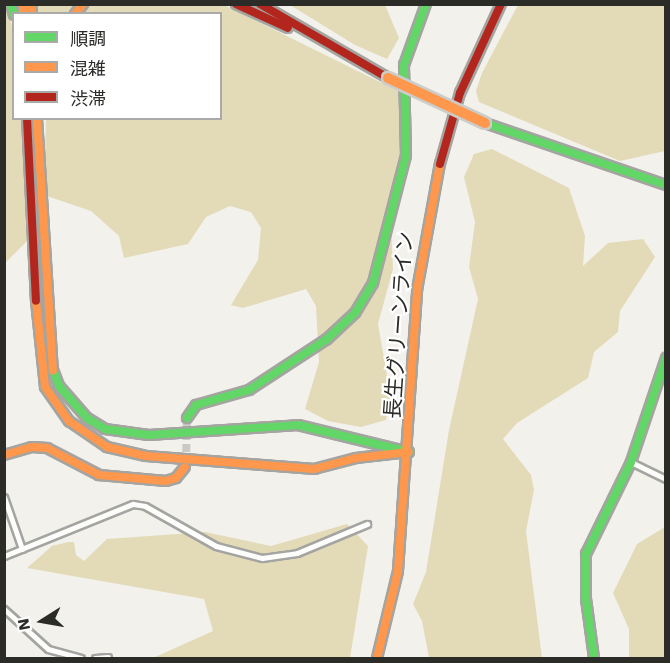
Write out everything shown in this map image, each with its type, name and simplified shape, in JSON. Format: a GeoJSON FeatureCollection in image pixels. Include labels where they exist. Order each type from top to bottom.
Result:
{"type":"FeatureCollection","features":[{"type":"Feature","properties":{"kind":"main road"},"geometry":{"type":"LineString","coordinates":[[236,4],[361,64]]}},
{"type":"Feature","properties":{"kind":"main road"},"geometry":{"type":"LineString","coordinates":[[260,4],[317,40],[361,64],[485,123],[666,185]]}},
{"type":"Feature","properties":{"kind":"main road"},"geometry":{"type":"LineString","coordinates":[[274,4],[309,27],[317,40]]}},
{"type":"Feature","properties":{"kind":"main road"},"geometry":{"type":"LineString","coordinates":[[187,418],[196,405],[249,390],[327,339],[355,313],[373,282],[405,155],[404,65],[426,4]]}},
{"type":"Feature","properties":{"kind":"main road","name":"長生グリーンライン"},"geometry":{"type":"LineString","coordinates":[[377,658],[398,571],[410,452],[417,290],[432,190],[460,93],[501,4]]}},
{"type":"Feature","properties":{"kind":"main road"},"geometry":{"type":"LineString","coordinates":[[27,120],[39,354],[45,387],[69,421],[106,447],[147,456],[264,468],[314,469],[357,458],[410,452]]}},
{"type":"Feature","properties":{"kind":"main road"},"geometry":{"type":"LineString","coordinates":[[37,120],[50,361],[59,386],[87,418],[105,429],[150,435],[298,424],[410,452]]}},
{"type":"Feature","properties":{"kind":"main road"},"geometry":{"type":"LineString","coordinates":[[38,146],[42,120]]}},
{"type":"Feature","properties":{"kind":"main road"},"geometry":{"type":"LineString","coordinates":[[594,658],[586,599],[586,554],[630,462],[666,358]]}},
{"type":"Feature","properties":{"kind":"main road"},"geometry":{"type":"LineString","coordinates":[[4,455],[32,447],[47,448],[99,475],[165,481],[176,478],[185,467]]}},
{"type":"Feature","properties":{"kind":"street"},"geometry":{"type":"LineString","coordinates":[[630,462],[666,479]]}},
{"type":"Feature","properties":{"kind":"street"},"geometry":{"type":"LineString","coordinates":[[4,497],[21,549]]}},
{"type":"Feature","properties":{"kind":"street"},"geometry":{"type":"LineString","coordinates":[[4,556],[133,504],[145,506],[216,546],[262,558],[297,553],[367,524]]}},
{"type":"Feature","properties":{"kind":"street"},"geometry":{"type":"LineString","coordinates":[[4,609],[48,650],[81,658]]}},
{"type":"Feature","properties":{"kind":"street"},"geometry":{"type":"LineString","coordinates":[[95,658],[108,657]]}},
{"type":"Feature","properties":{"kind":"shaded area"},"geometry":{"type":"Polygon","coordinates":[[[6,4],[12,26],[12,120],[25,120],[30,221],[27,241],[5,263],[6,4]]]}},
{"type":"Feature","properties":{"kind":"shaded area"},"geometry":{"type":"Polygon","coordinates":[[[35,5],[78,5],[73,12],[35,12],[35,5]]]}},
{"type":"Feature","properties":{"kind":"shaded area"},"geometry":{"type":"Polygon","coordinates":[[[87,5],[224,5],[402,93],[403,149],[390,207],[393,269],[378,324],[391,399],[386,420],[361,427],[328,421],[305,409],[319,362],[316,306],[306,289],[243,308],[231,305],[258,260],[261,228],[251,212],[230,206],[206,217],[188,244],[124,258],[119,236],[91,211],[44,195],[46,120],[222,120],[222,12],[82,12],[87,5]]]}},
{"type":"Feature","properties":{"kind":"shaded area"},"geometry":{"type":"Polygon","coordinates":[[[290,5],[385,5],[399,38],[387,59],[355,45],[290,5]]]}},
{"type":"Feature","properties":{"kind":"shaded area"},"geometry":{"type":"Polygon","coordinates":[[[518,5],[665,5],[665,151],[620,161],[479,102],[476,91],[482,73],[518,5]]]}},
{"type":"Feature","properties":{"kind":"shaded area"},"geometry":{"type":"Polygon","coordinates":[[[492,149],[569,188],[585,236],[583,266],[608,243],[643,239],[655,257],[620,311],[618,332],[594,352],[588,378],[517,423],[503,439],[531,475],[534,490],[526,531],[542,658],[429,658],[422,621],[413,604],[426,572],[449,430],[478,299],[469,267],[475,222],[464,177],[474,154],[492,149]]]}},
{"type":"Feature","properties":{"kind":"shaded area"},"geometry":{"type":"Polygon","coordinates":[[[347,524],[368,546],[350,658],[153,658],[213,631],[204,599],[27,568],[52,546],[68,542],[74,542],[76,555],[84,561],[107,539],[205,532],[271,546],[347,524]]]}},
{"type":"Feature","properties":{"kind":"shaded area"},"geometry":{"type":"Polygon","coordinates":[[[665,527],[665,658],[629,658],[629,629],[613,593],[637,544],[665,527]]]}},
{"type":"Feature","properties":{"kind":"tunnel"},"geometry":{"type":"LineString","coordinates":[[186,464],[187,418]]}},
{"type":"Feature","properties":{"kind":"traffic: fast"},"geometry":{"type":"LineString","coordinates":[[11,4],[13,12]]}},
{"type":"Feature","properties":{"kind":"traffic: fast"},"geometry":{"type":"LineString","coordinates":[[187,418],[196,405],[249,390],[327,339],[355,313],[373,283],[406,155],[404,65],[426,4]]}},
{"type":"Feature","properties":{"kind":"traffic: fast"},"geometry":{"type":"LineString","coordinates":[[485,123],[666,185]]}},
{"type":"Feature","properties":{"kind":"traffic: fast"},"geometry":{"type":"LineString","coordinates":[[594,658],[586,599],[586,554],[631,462],[666,358]]}},
{"type":"Feature","properties":{"kind":"traffic: fast"},"geometry":{"type":"LineString","coordinates":[[53,370],[59,386],[87,418],[105,429],[149,435],[298,425],[409,452]]}},
{"type":"Feature","properties":{"kind":"traffic: slow"},"geometry":{"type":"LineString","coordinates":[[23,4],[23,12]]}},
{"type":"Feature","properties":{"kind":"traffic: slow"},"geometry":{"type":"LineString","coordinates":[[31,4],[32,12]]}},
{"type":"Feature","properties":{"kind":"traffic: slow"},"geometry":{"type":"LineString","coordinates":[[77,12],[83,4]]}},
{"type":"Feature","properties":{"kind":"traffic: slow"},"geometry":{"type":"LineString","coordinates":[[388,78],[485,123]]}},
{"type":"Feature","properties":{"kind":"traffic: slow"},"geometry":{"type":"LineString","coordinates":[[37,120],[53,370]]}},
{"type":"Feature","properties":{"kind":"traffic: slow"},"geometry":{"type":"LineString","coordinates":[[377,658],[398,571],[417,290],[440,164]]}},
{"type":"Feature","properties":{"kind":"traffic: slow"},"geometry":{"type":"LineString","coordinates":[[36,301],[45,387],[69,421],[107,447],[146,456],[314,469],[356,458],[409,452]]}},
{"type":"Feature","properties":{"kind":"traffic: slow"},"geometry":{"type":"LineString","coordinates":[[4,455],[32,447],[47,448],[99,475],[166,481],[176,478],[185,467]]}},
{"type":"Feature","properties":{"kind":"traffic: jam"},"geometry":{"type":"LineString","coordinates":[[236,4],[288,28]]}},
{"type":"Feature","properties":{"kind":"traffic: jam"},"geometry":{"type":"LineString","coordinates":[[260,4],[388,78]]}},
{"type":"Feature","properties":{"kind":"traffic: jam"},"geometry":{"type":"LineString","coordinates":[[440,164],[460,93],[501,4]]}},
{"type":"Feature","properties":{"kind":"traffic: jam"},"geometry":{"type":"LineString","coordinates":[[27,120],[36,301]]}}]}
